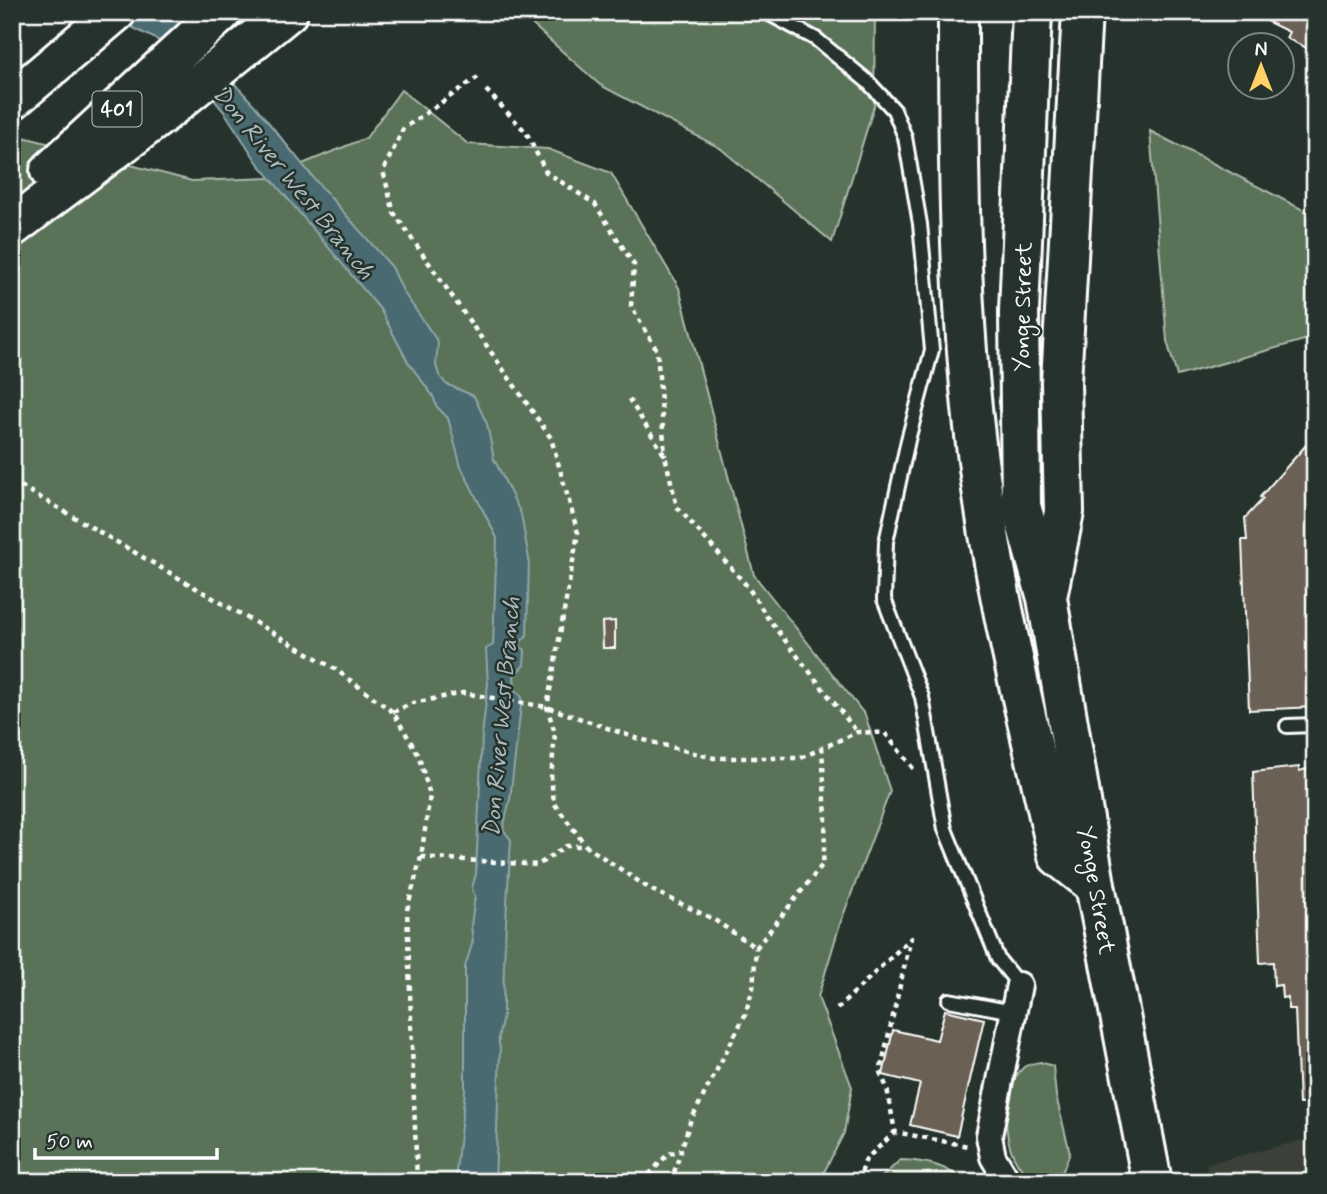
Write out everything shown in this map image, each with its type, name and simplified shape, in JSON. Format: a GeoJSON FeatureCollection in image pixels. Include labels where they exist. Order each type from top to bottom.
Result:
{"type":"FeatureCollection","features":[{"type":"Feature","properties":{"kind":"main road"},"geometry":{"type":"LineString","coordinates":[[12,100],[116,12]]}},
{"type":"Feature","properties":{"kind":"main road","name":"401"},"geometry":{"type":"LineString","coordinates":[[12,206],[222,12]]}},
{"type":"Feature","properties":{"kind":"main road"},"geometry":{"type":"LineString","coordinates":[[12,227],[164,112],[288,12]]}},
{"type":"Feature","properties":{"kind":"main road"},"geometry":{"type":"LineString","coordinates":[[958,12],[961,258],[969,380],[984,503],[1005,619],[1058,856],[1095,884]]}},
{"type":"Feature","properties":{"kind":"main road","name":"Yonge Street"},"geometry":{"type":"LineString","coordinates":[[1032,12],[1019,311],[1021,506],[1047,598],[1095,884],[1152,1182]]}},
{"type":"Feature","properties":{"kind":"main road","name":"Yonge Street"},"geometry":{"type":"LineString","coordinates":[[1047,598],[1064,512],[1061,382],[1082,12]]}},
{"type":"Feature","properties":{"kind":"street"},"geometry":{"type":"LineString","coordinates":[[1008,1182],[990,1150],[989,1129],[1019,985]]}},
{"type":"Feature","properties":{"kind":"lane"},"geometry":{"type":"LineString","coordinates":[[766,12],[816,39],[867,81],[894,110],[905,136],[920,225],[932,350],[908,440],[886,542],[884,599],[922,697],[944,829],[998,959],[1019,985]]}},
{"type":"Feature","properties":{"kind":"lane"},"geometry":{"type":"LineString","coordinates":[[1287,726],[1315,725]]}},
{"type":"Feature","properties":{"kind":"lane"},"geometry":{"type":"LineString","coordinates":[[949,1000],[1013,1012]]}},
{"type":"Feature","properties":{"kind":"path"},"geometry":{"type":"LineString","coordinates":[[478,78],[403,129],[383,171],[394,213],[551,438],[579,533],[547,707],[555,733],[551,778],[554,803],[586,846],[650,889],[713,919],[756,948]]}},
{"type":"Feature","properties":{"kind":"path"},"geometry":{"type":"LineString","coordinates":[[486,90],[526,132],[546,172],[595,204],[634,265],[631,306],[657,350],[665,456],[677,507],[748,587],[769,621],[857,732]]}},
{"type":"Feature","properties":{"kind":"path"},"geometry":{"type":"LineString","coordinates":[[629,399],[665,456]]}},
{"type":"Feature","properties":{"kind":"path"},"geometry":{"type":"LineString","coordinates":[[12,481],[335,669],[393,712],[418,754],[430,795],[421,857],[407,910],[417,1182]]}},
{"type":"Feature","properties":{"kind":"path"},"geometry":{"type":"LineString","coordinates":[[393,712],[413,704],[463,692],[547,707],[636,738],[714,758],[801,758],[857,732],[885,733],[916,774]]}},
{"type":"Feature","properties":{"kind":"path"},"geometry":{"type":"LineString","coordinates":[[671,1182],[690,1122],[746,1015],[756,948],[823,864],[826,818],[822,748]]}},
{"type":"Feature","properties":{"kind":"path"},"geometry":{"type":"LineString","coordinates":[[421,857],[538,865],[566,846],[586,846]]}},
{"type":"Feature","properties":{"kind":"path"},"geometry":{"type":"LineString","coordinates":[[837,1009],[911,937],[880,1072],[887,1088],[895,1132]]}},
{"type":"Feature","properties":{"kind":"path"},"geometry":{"type":"LineString","coordinates":[[895,1132],[990,1150]]}},
{"type":"Feature","properties":{"kind":"path"},"geometry":{"type":"LineString","coordinates":[[858,1182],[866,1159],[895,1132]]}},
{"type":"Feature","properties":{"kind":"path"},"geometry":{"type":"LineString","coordinates":[[642,1182],[668,1154],[683,1150]]}},
{"type":"Feature","properties":{"kind":"shaded area"},"geometry":{"type":"Polygon","coordinates":[[[1315,1137],[1315,1182],[1209,1182],[1206,1164],[1315,1137]]]}},
{"type":"Feature","properties":{"kind":"green space"},"geometry":{"type":"Polygon","coordinates":[[[525,12],[875,12],[874,106],[832,242],[720,148],[600,85],[525,18],[525,12]]]}},
{"type":"Feature","properties":{"kind":"green space"},"geometry":{"type":"Polygon","coordinates":[[[401,90],[468,144],[548,149],[611,173],[679,288],[754,575],[865,715],[890,791],[840,924],[818,997],[852,1087],[844,1133],[819,1182],[12,1182],[12,134],[192,181],[268,178],[366,138],[401,90]]]}},
{"type":"Feature","properties":{"kind":"green space"},"geometry":{"type":"Polygon","coordinates":[[[1150,131],[1315,216],[1315,337],[1177,376],[1167,341],[1150,131]]]}},
{"type":"Feature","properties":{"kind":"green space"},"geometry":{"type":"Polygon","coordinates":[[[1040,1062],[1053,1066],[1056,1096],[1070,1153],[1062,1173],[1043,1179],[1027,1174],[1017,1163],[1010,1147],[1006,1111],[1015,1078],[1024,1067],[1040,1062]]]}},
{"type":"Feature","properties":{"kind":"green space"},"geometry":{"type":"Polygon","coordinates":[[[900,1160],[935,1165],[966,1182],[877,1182],[900,1160]]]}},
{"type":"Feature","properties":{"kind":"water","name":"Don River West Branch"},"geometry":{"type":"Polygon","coordinates":[[[101,12],[169,12],[256,107],[316,181],[392,267],[404,293],[438,342],[436,365],[439,375],[446,384],[474,396],[487,424],[494,459],[521,514],[529,559],[527,635],[518,645],[525,650],[524,665],[514,676],[515,690],[522,697],[510,799],[503,829],[511,840],[503,1014],[499,1039],[495,1182],[458,1182],[456,1171],[465,1090],[465,967],[473,941],[471,926],[475,896],[472,888],[476,874],[482,736],[488,684],[486,649],[493,645],[497,538],[461,467],[448,418],[437,407],[433,396],[408,362],[380,309],[257,162],[225,113],[193,74],[158,40],[101,12]]]}},
{"type":"Feature","properties":{"kind":"building"},"geometry":{"type":"Polygon","coordinates":[[[1257,12],[1315,12],[1315,52],[1296,43],[1296,32],[1289,32],[1256,16],[1257,12]]]}},
{"type":"Feature","properties":{"kind":"building"},"geometry":{"type":"Polygon","coordinates":[[[1315,435],[1315,707],[1249,710],[1242,540],[1247,540],[1245,518],[1315,435]]]}},
{"type":"Feature","properties":{"kind":"building"},"geometry":{"type":"Polygon","coordinates":[[[615,621],[615,648],[603,648],[602,622],[615,621]]]}},
{"type":"Feature","properties":{"kind":"building"},"geometry":{"type":"Polygon","coordinates":[[[1299,767],[1299,771],[1315,767],[1315,1103],[1299,1104],[1295,1009],[1288,1009],[1288,997],[1282,998],[1281,985],[1274,986],[1273,962],[1260,963],[1253,772],[1299,767]]]}},
{"type":"Feature","properties":{"kind":"building"},"geometry":{"type":"Polygon","coordinates":[[[945,1010],[984,1019],[957,1136],[910,1125],[920,1084],[883,1075],[893,1030],[937,1040],[945,1010]]]}}]}
